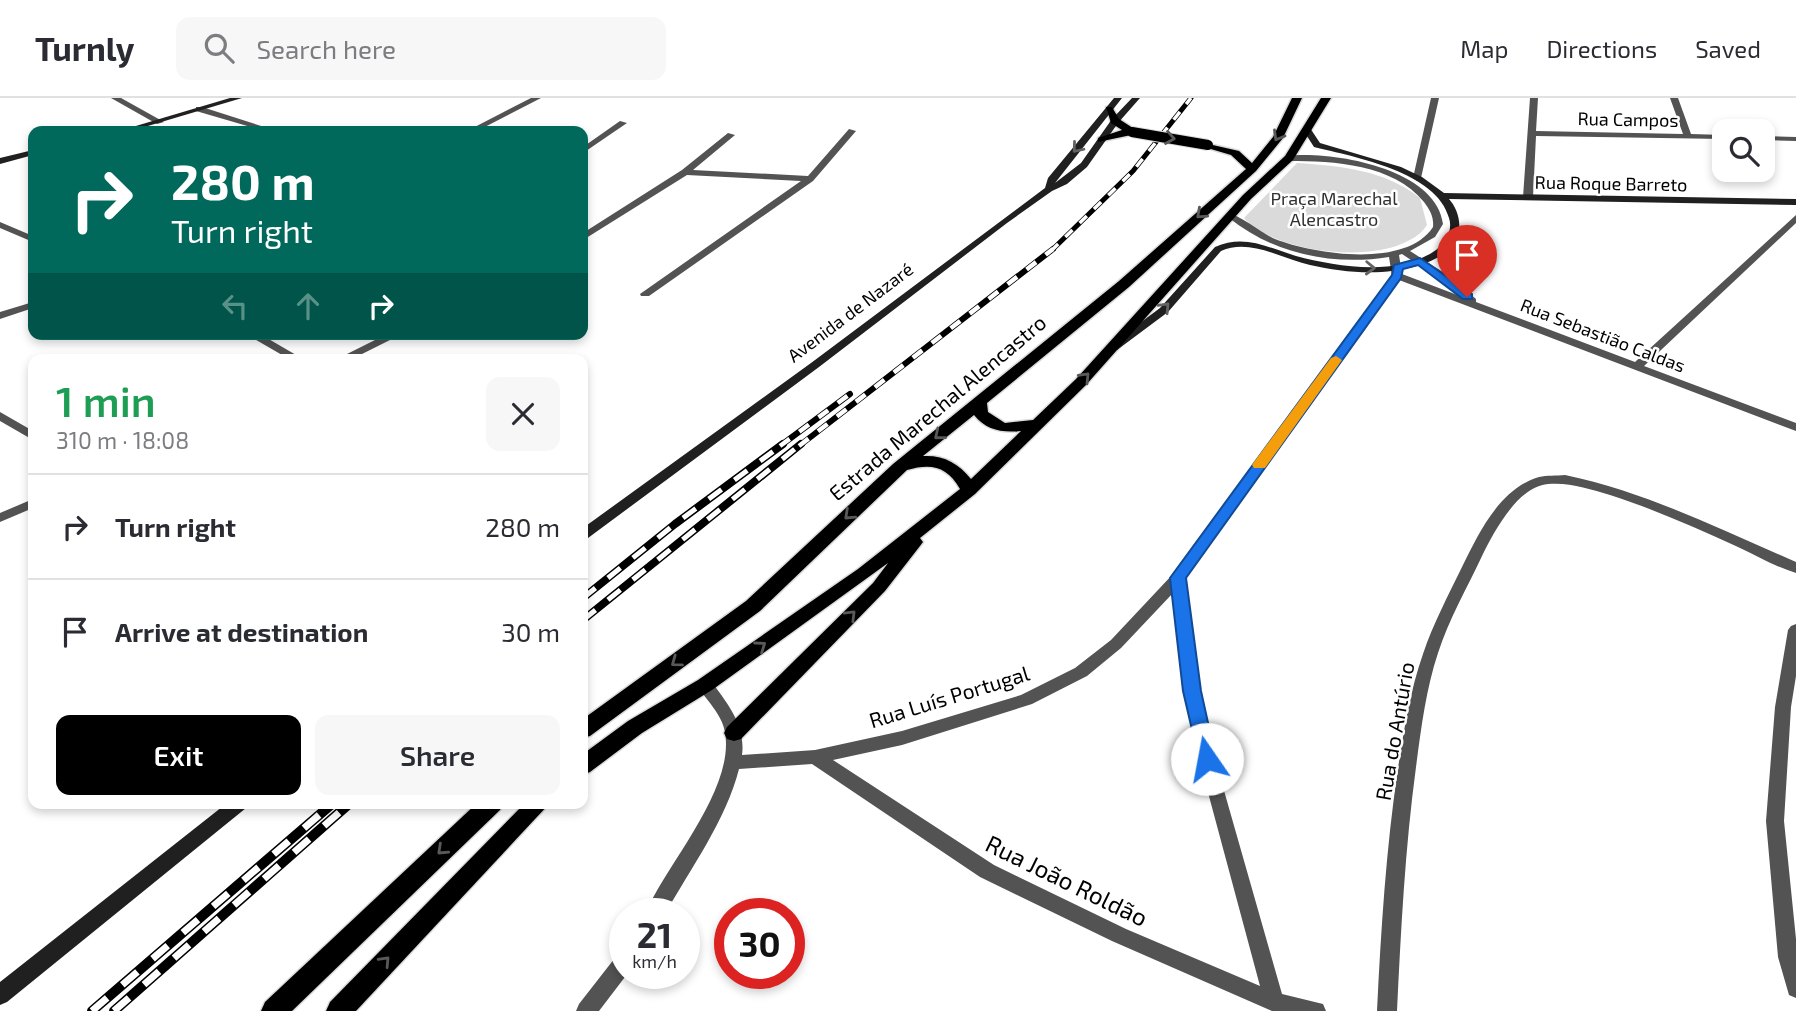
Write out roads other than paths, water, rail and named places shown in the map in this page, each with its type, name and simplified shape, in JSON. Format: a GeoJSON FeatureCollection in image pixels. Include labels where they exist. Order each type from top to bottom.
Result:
{"type":"FeatureCollection","features":[{"type":"Feature","properties":{"kind":"main road"},"geometry":{"type":"LineString","coordinates":[[142,126],[238,98]]}},
{"type":"Feature","properties":{"kind":"main road","name":"Avenida de Nazaré"},"geometry":{"type":"LineString","coordinates":[[588,531],[1048,189],[1051,180],[1118,98]]}},
{"type":"Feature","properties":{"kind":"main road"},"geometry":{"type":"LineString","coordinates":[[1048,189],[1064,182],[1084,165],[1115,121],[1136,98]]}},
{"type":"Feature","properties":{"kind":"main road","name":"Estrada Marechal Alencastro"},"geometry":{"type":"LineString","coordinates":[[588,726],[752,606],[899,468],[1124,284],[1252,169],[1278,138],[1297,98]]}},
{"type":"Feature","properties":{"kind":"main road"},"geometry":{"type":"LineString","coordinates":[[588,762],[635,727],[705,685],[928,524],[969,490],[1112,349],[1247,197],[1289,158],[1326,98]]}},
{"type":"Feature","properties":{"kind":"main road"},"geometry":{"type":"LineString","coordinates":[[1110,109],[1115,121],[1131,132],[1208,145],[1235,153],[1252,169]]}},
{"type":"Feature","properties":{"kind":"main road"},"geometry":{"type":"LineString","coordinates":[[1112,349],[1146,326],[1218,249],[1232,242],[1245,242],[1318,263],[1373,268],[1398,262],[1420,261],[1438,253],[1454,235],[1454,213],[1441,195],[1417,178],[1383,163],[1317,145],[1307,130]]}},
{"type":"Feature","properties":{"kind":"main road"},"geometry":{"type":"LineString","coordinates":[[1102,140],[1131,132]]}},
{"type":"Feature","properties":{"kind":"main road"},"geometry":{"type":"LineString","coordinates":[[0,161],[28,154]]}},
{"type":"Feature","properties":{"kind":"main road","name":"Rua Roque Barreto"},"geometry":{"type":"LineString","coordinates":[[1441,195],[1796,202]]}},
{"type":"Feature","properties":{"kind":"main road"},"geometry":{"type":"LineString","coordinates":[[980,403],[981,413],[992,425],[1011,428],[1035,424]]}},
{"type":"Feature","properties":{"kind":"main road"},"geometry":{"type":"LineString","coordinates":[[899,468],[921,461],[936,461],[960,474],[969,490]]}},
{"type":"Feature","properties":{"kind":"main road"},"geometry":{"type":"LineString","coordinates":[[734,733],[880,587],[928,524]]}},
{"type":"Feature","properties":{"kind":"main road"},"geometry":{"type":"LineString","coordinates":[[0,995],[232,809]]}},
{"type":"Feature","properties":{"kind":"main road"},"geometry":{"type":"LineString","coordinates":[[274,1011],[486,809]]}},
{"type":"Feature","properties":{"kind":"main road"},"geometry":{"type":"LineString","coordinates":[[339,1011],[533,809]]}},
{"type":"Feature","properties":{"kind":"street"},"geometry":{"type":"LineString","coordinates":[[115,98],[160,121]]}},
{"type":"Feature","properties":{"kind":"street"},"geometry":{"type":"LineString","coordinates":[[481,126],[537,98]]}},
{"type":"Feature","properties":{"kind":"street"},"geometry":{"type":"LineString","coordinates":[[1417,178],[1435,98]]}},
{"type":"Feature","properties":{"kind":"street"},"geometry":{"type":"LineString","coordinates":[[1528,197],[1534,98]]}},
{"type":"Feature","properties":{"kind":"street"},"geometry":{"type":"LineString","coordinates":[[1674,98],[1688,136]]}},
{"type":"Feature","properties":{"kind":"street"},"geometry":{"type":"LineString","coordinates":[[199,109],[256,126]]}},
{"type":"Feature","properties":{"kind":"street"},"geometry":{"type":"LineString","coordinates":[[588,148],[623,123]]}},
{"type":"Feature","properties":{"kind":"street"},"geometry":{"type":"LineString","coordinates":[[645,294],[810,179],[852,131]]}},
{"type":"Feature","properties":{"kind":"street","name":"Rua Campos"},"geometry":{"type":"LineString","coordinates":[[1532,133],[1712,137]]}},
{"type":"Feature","properties":{"kind":"street"},"geometry":{"type":"LineString","coordinates":[[588,233],[685,172],[732,135]]}},
{"type":"Feature","properties":{"kind":"street"},"geometry":{"type":"LineString","coordinates":[[1775,138],[1796,139]]}},
{"type":"Feature","properties":{"kind":"street"},"geometry":{"type":"LineString","coordinates":[[1317,145],[1338,159]]}},
{"type":"Feature","properties":{"kind":"street"},"geometry":{"type":"LineString","coordinates":[[1289,158],[1338,159],[1381,172],[1426,195],[1438,220],[1437,228],[1430,237],[1398,262]]}},
{"type":"Feature","properties":{"kind":"street"},"geometry":{"type":"LineString","coordinates":[[685,172],[810,179]]}},
{"type":"Feature","properties":{"kind":"street","name":"Rua Roque Barreto"},"geometry":{"type":"LineString","coordinates":[[1426,195],[1441,195]]}},
{"type":"Feature","properties":{"kind":"street"},"geometry":{"type":"LineString","coordinates":[[1232,216],[1244,228],[1262,238],[1312,253],[1398,262],[1420,261],[1478,307]]}},
{"type":"Feature","properties":{"kind":"street"},"geometry":{"type":"LineString","coordinates":[[1636,367],[1796,218]]}},
{"type":"Feature","properties":{"kind":"street"},"geometry":{"type":"LineString","coordinates":[[0,225],[28,237]]}},
{"type":"Feature","properties":{"kind":"street","name":"Rua Sebastião Caldas"},"geometry":{"type":"LineString","coordinates":[[1398,262],[1478,307],[1796,427]]}},
{"type":"Feature","properties":{"kind":"street","name":"Rua Luís Portugal"},"geometry":{"type":"LineString","coordinates":[[733,762],[815,757],[902,738],[1026,700],[1081,672],[1116,645],[1178,578],[1398,262]]}},
{"type":"Feature","properties":{"kind":"street"},"geometry":{"type":"LineString","coordinates":[[0,316],[28,308]]}},
{"type":"Feature","properties":{"kind":"street"},"geometry":{"type":"LineString","coordinates":[[262,340],[289,354]]}},
{"type":"Feature","properties":{"kind":"street"},"geometry":{"type":"LineString","coordinates":[[353,354],[384,340]]}},
{"type":"Feature","properties":{"kind":"street"},"geometry":{"type":"LineString","coordinates":[[0,416],[28,433]]}},
{"type":"Feature","properties":{"kind":"street","name":"Rua do Antúrio"},"geometry":{"type":"LineString","coordinates":[[1387,1011],[1391,929],[1408,767],[1426,667],[1482,542],[1504,509],[1527,486],[1544,479],[1569,479],[1606,487],[1796,568]]}},
{"type":"Feature","properties":{"kind":"street"},"geometry":{"type":"LineString","coordinates":[[0,518],[28,505]]}},
{"type":"Feature","properties":{"kind":"street"},"geometry":{"type":"LineString","coordinates":[[1178,578],[1192,691],[1207,759],[1274,1002]]}},
{"type":"Feature","properties":{"kind":"street"},"geometry":{"type":"LineString","coordinates":[[1796,630],[1783,707],[1775,821],[1788,957],[1796,988]]}},
{"type":"Feature","properties":{"kind":"street"},"geometry":{"type":"LineString","coordinates":[[663,898],[708,821],[733,762],[734,733],[722,707],[705,685]]}},
{"type":"Feature","properties":{"kind":"street","name":"Rua João Roldão"},"geometry":{"type":"LineString","coordinates":[[815,757],[987,871],[1119,935],[1274,1002],[1316,1011]]}},
{"type":"Feature","properties":{"kind":"street"},"geometry":{"type":"LineString","coordinates":[[586,1011],[609,982]]}},
{"type":"Feature","properties":{"kind":"railway"},"geometry":{"type":"LineString","coordinates":[[1051,251],[1133,171],[1191,98]]}},
{"type":"Feature","properties":{"kind":"railway"},"geometry":{"type":"LineString","coordinates":[[799,446],[1053,249]]}},
{"type":"Feature","properties":{"kind":"railway"},"geometry":{"type":"LineString","coordinates":[[780,446],[850,394]]}},
{"type":"Feature","properties":{"kind":"railway"},"geometry":{"type":"LineString","coordinates":[[588,594],[675,524],[783,444]]}},
{"type":"Feature","properties":{"kind":"railway"},"geometry":{"type":"LineString","coordinates":[[588,616],[801,444]]}},
{"type":"Feature","properties":{"kind":"railway"},"geometry":{"type":"LineString","coordinates":[[92,1011],[326,809]]}},
{"type":"Feature","properties":{"kind":"railway"},"geometry":{"type":"LineString","coordinates":[[114,1011],[343,809]]}},
{"type":"Feature","properties":{"kind":"park label","name":"Praça Marechal Alencastro"},"geometry":{"type":"Point","coordinates":[1334,208]}}]}
